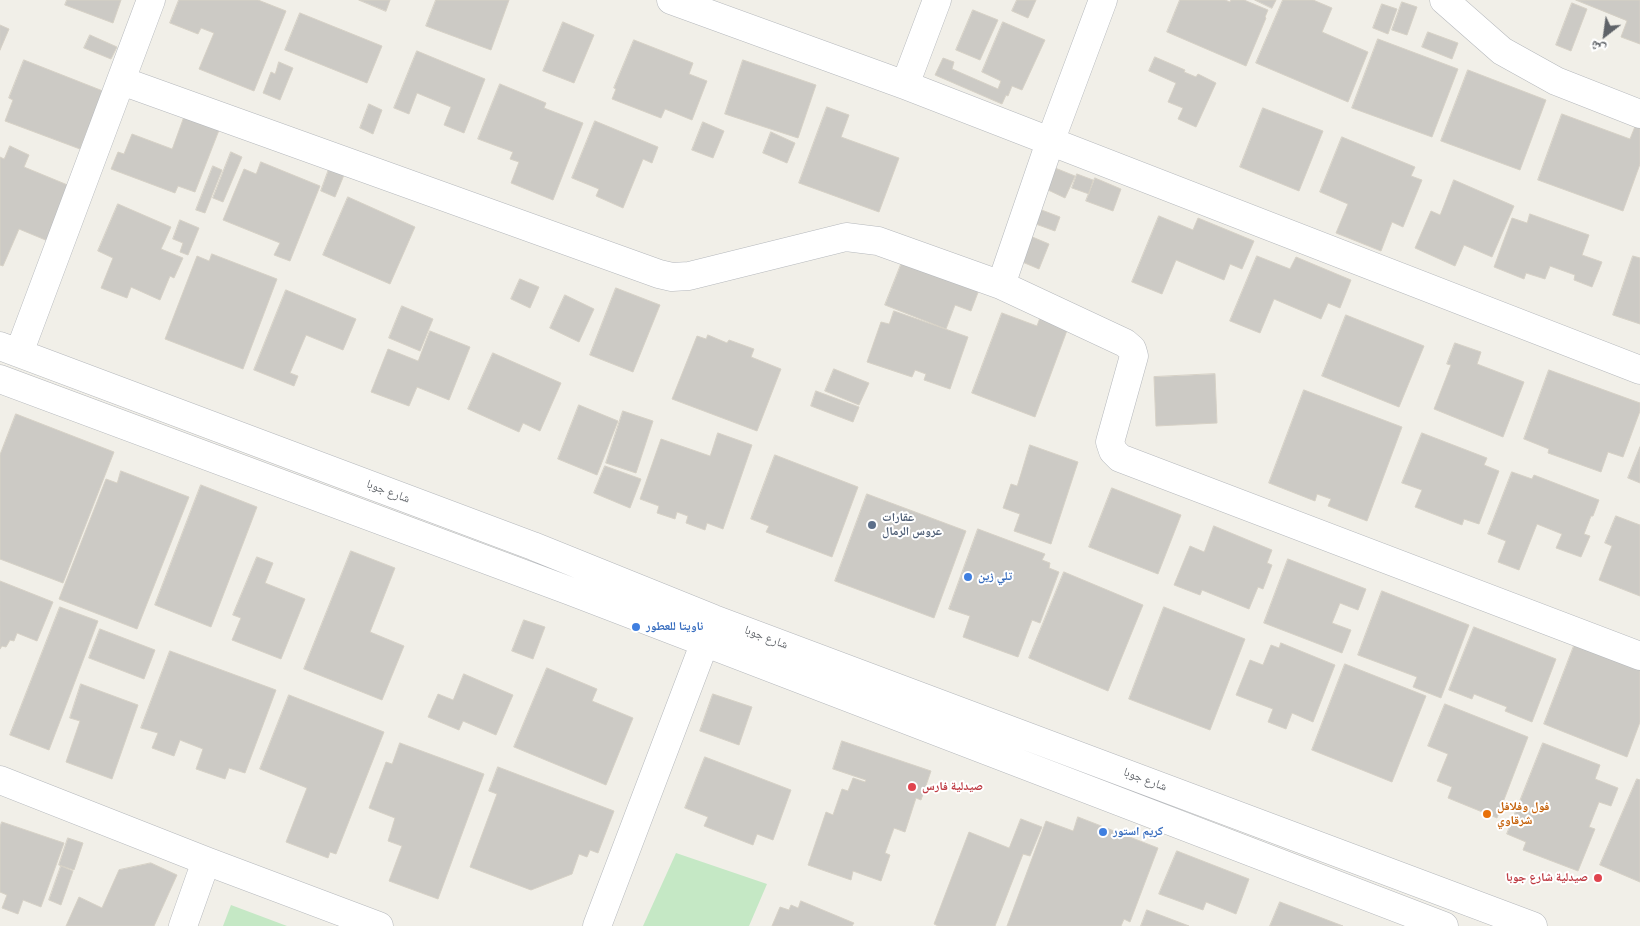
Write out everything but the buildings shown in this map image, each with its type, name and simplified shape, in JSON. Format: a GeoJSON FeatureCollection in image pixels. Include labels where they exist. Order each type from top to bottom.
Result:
{"type":"FeatureCollection","features":[{"type":"Feature","properties":{"kind":"street"},"geometry":{"type":"LineString","coordinates":[[10,349],[122,80],[151,0]]}},
{"type":"Feature","properties":{"kind":"street"},"geometry":{"type":"LineString","coordinates":[[671,0],[905,85],[1640,370]]}},
{"type":"Feature","properties":{"kind":"street"},"geometry":{"type":"LineString","coordinates":[[905,85],[937,0]]}},
{"type":"Feature","properties":{"kind":"street"},"geometry":{"type":"LineString","coordinates":[[1001,285],[1050,142],[1103,0]]}},
{"type":"Feature","properties":{"kind":"street"},"geometry":{"type":"LineString","coordinates":[[1444,0],[1502,51],[1556,81],[1640,114]]}},
{"type":"Feature","properties":{"kind":"street"},"geometry":{"type":"LineString","coordinates":[[122,80],[672,278],[689,276],[846,237],[878,241],[1001,285],[1126,343],[1132,349],[1134,356],[1110,442],[1113,451],[1120,458],[1640,656]]}},
{"type":"Feature","properties":{"kind":"street","name":"شارع جوبا"},"geometry":{"type":"LineString","coordinates":[[10,349],[533,546],[714,618],[1533,926]]}},
{"type":"Feature","properties":{"kind":"street"},"geometry":{"type":"LineString","coordinates":[[0,379],[561,587],[1444,926]]}},
{"type":"Feature","properties":{"kind":"street"},"geometry":{"type":"LineString","coordinates":[[173,444],[190,418]]}},
{"type":"Feature","properties":{"kind":"street"},"geometry":{"type":"LineString","coordinates":[[597,926],[714,618]]}},
{"type":"Feature","properties":{"kind":"street"},"geometry":{"type":"LineString","coordinates":[[0,780],[206,861],[379,926]]}},
{"type":"Feature","properties":{"kind":"street"},"geometry":{"type":"LineString","coordinates":[[183,926],[206,861]]}},
{"type":"Feature","properties":{"kind":"green space"},"geometry":{"type":"Polygon","coordinates":[[[676,853],[767,884],[749,926],[643,926],[676,853]]]}},
{"type":"Feature","properties":{"kind":"green space"},"geometry":{"type":"Polygon","coordinates":[[[231,905],[287,926],[223,926],[231,905]]]}},
{"type":"Feature","properties":{"kind":"place","name":"عقارات عروس الرمال"},"geometry":{"type":"Point","coordinates":[872,525]}},
{"type":"Feature","properties":{"kind":"place","name":"تلي زين"},"geometry":{"type":"Point","coordinates":[968,577]}},
{"type":"Feature","properties":{"kind":"place","name":"ناويتا للعطور"},"geometry":{"type":"Point","coordinates":[636,627]}},
{"type":"Feature","properties":{"kind":"place","name":"صيدلية فارس"},"geometry":{"type":"Point","coordinates":[912,787]}},
{"type":"Feature","properties":{"kind":"place","name":"فول وفلافل شرقاوي"},"geometry":{"type":"Point","coordinates":[1487,814]}},
{"type":"Feature","properties":{"kind":"place","name":"كريم استور"},"geometry":{"type":"Point","coordinates":[1103,832]}},
{"type":"Feature","properties":{"kind":"place","name":"صيدلية شارع جوبا"},"geometry":{"type":"Point","coordinates":[1598,878]}}]}
